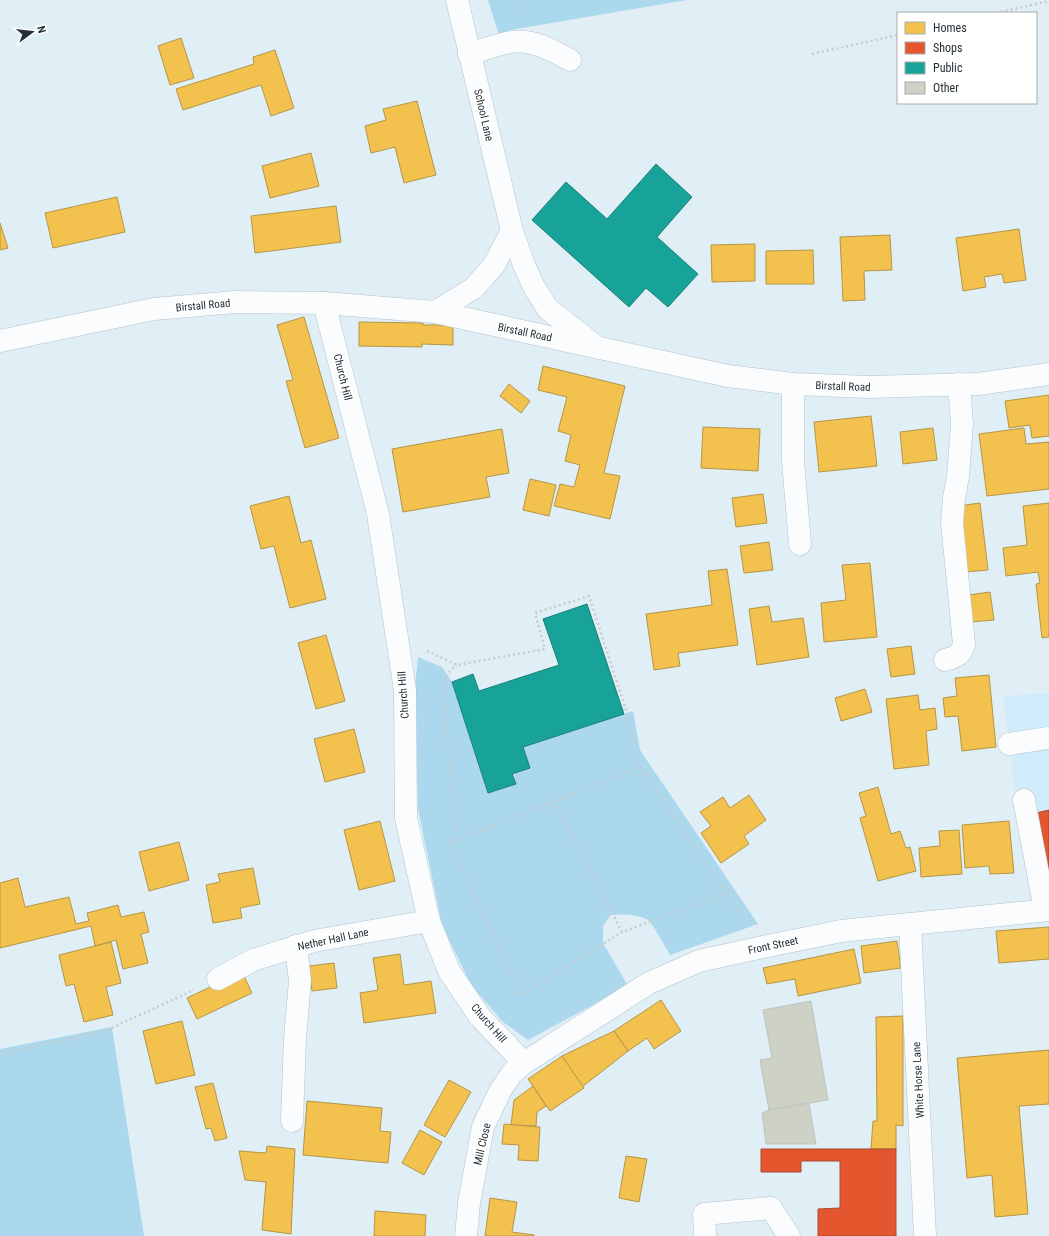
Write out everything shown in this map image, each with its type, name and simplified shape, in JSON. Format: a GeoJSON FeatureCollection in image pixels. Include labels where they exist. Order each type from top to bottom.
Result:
{"type":"FeatureCollection","features":[{"type":"Feature","properties":{"kind":"street","name":"School Lane"},"geometry":{"type":"LineString","coordinates":[[457,0],[512,231],[524,265],[534,287],[548,309],[598,348]]}},
{"type":"Feature","properties":{"kind":"street"},"geometry":{"type":"LineString","coordinates":[[469,54],[512,42],[532,43],[553,50],[570,60]]}},
{"type":"Feature","properties":{"kind":"street"},"geometry":{"type":"LineString","coordinates":[[435,312],[474,288],[494,265],[512,231]]}},
{"type":"Feature","properties":{"kind":"street","name":"Birstall Road"},"geometry":{"type":"LineString","coordinates":[[0,340],[154,309],[235,302],[324,303],[435,312],[728,376],[793,384],[868,387],[978,384],[1049,374]]}},
{"type":"Feature","properties":{"kind":"street","name":"Church Hill"},"geometry":{"type":"LineString","coordinates":[[324,303],[378,514],[405,690],[406,818],[430,921],[450,971],[480,1017],[524,1063]]}},
{"type":"Feature","properties":{"kind":"street"},"geometry":{"type":"LineString","coordinates":[[793,384],[793,461],[800,544]]}},
{"type":"Feature","properties":{"kind":"street"},"geometry":{"type":"LineString","coordinates":[[945,660],[957,657],[962,652],[964,644],[952,523],[958,476],[962,424],[959,384]]}},
{"type":"Feature","properties":{"kind":"street"},"geometry":{"type":"LineString","coordinates":[[1009,744],[1049,738]]}},
{"type":"Feature","properties":{"kind":"street"},"geometry":{"type":"LineString","coordinates":[[1024,800],[1047,910]]}},
{"type":"Feature","properties":{"kind":"street","name":"Front Street"},"geometry":{"type":"LineString","coordinates":[[524,1063],[649,983],[699,962],[763,947],[841,932],[1047,910]]}},
{"type":"Feature","properties":{"kind":"street","name":"Nether Hall Lane"},"geometry":{"type":"LineString","coordinates":[[218,979],[253,960],[314,941],[430,921]]}},
{"type":"Feature","properties":{"kind":"street","name":"White Horse Lane"},"geometry":{"type":"LineString","coordinates":[[910,924],[925,1236]]}},
{"type":"Feature","properties":{"kind":"street"},"geometry":{"type":"LineString","coordinates":[[292,1121],[295,1038],[300,981],[296,946]]}},
{"type":"Feature","properties":{"kind":"street","name":"Mill Close"},"geometry":{"type":"LineString","coordinates":[[466,1236],[469,1203],[484,1127],[500,1091],[512,1073],[524,1063]]}},
{"type":"Feature","properties":{"kind":"street"},"geometry":{"type":"LineString","coordinates":[[705,1236],[704,1214],[771,1208],[789,1236]]}},
{"type":"Feature","properties":{"kind":"path"},"geometry":{"type":"LineString","coordinates":[[1000,12],[1049,1]]}},
{"type":"Feature","properties":{"kind":"path"},"geometry":{"type":"LineString","coordinates":[[812,54],[897,35]]}},
{"type":"Feature","properties":{"kind":"path"},"geometry":{"type":"LineString","coordinates":[[456,841],[444,697],[444,679],[450,670],[457,665],[545,650],[535,613],[590,596],[630,719],[636,760],[763,947]]}},
{"type":"Feature","properties":{"kind":"path"},"geometry":{"type":"LineString","coordinates":[[397,638],[457,665]]}},
{"type":"Feature","properties":{"kind":"path"},"geometry":{"type":"LineString","coordinates":[[640,767],[450,843],[521,995],[622,932],[727,893]]}},
{"type":"Feature","properties":{"kind":"path"},"geometry":{"type":"LineString","coordinates":[[554,802],[622,932]]}},
{"type":"Feature","properties":{"kind":"path"},"geometry":{"type":"LineString","coordinates":[[0,1054],[105,1031],[218,979]]}},
{"type":"Feature","properties":{"kind":"shaded area"},"geometry":{"type":"Polygon","coordinates":[[[488,0],[687,0],[510,30],[499,35],[488,0]]]}},
{"type":"Feature","properties":{"kind":"shaded area"},"geometry":{"type":"Polygon","coordinates":[[[418,657],[442,667],[452,682],[488,793],[516,784],[512,774],[530,768],[523,747],[633,711],[640,750],[758,924],[670,955],[648,920],[630,915],[611,915],[603,926],[603,943],[628,986],[528,1040],[503,1022],[471,985],[442,925],[418,809],[415,687],[418,657]]]}},
{"type":"Feature","properties":{"kind":"shaded area"},"geometry":{"type":"Polygon","coordinates":[[[1049,693],[1049,895],[1032,898],[1014,783],[1003,696],[1049,693]]]}},
{"type":"Feature","properties":{"kind":"shaded area"},"geometry":{"type":"Polygon","coordinates":[[[112,1027],[144,1236],[0,1236],[0,1049],[112,1027]]]}},
{"type":"Feature","properties":{"kind":"building: Homes"},"geometry":{"type":"Polygon","coordinates":[[[181,38],[194,78],[170,85],[158,46],[181,38]]]}},
{"type":"Feature","properties":{"kind":"building: Homes"},"geometry":{"type":"Polygon","coordinates":[[[275,50],[294,108],[271,116],[261,85],[183,110],[176,89],[254,64],[253,57],[275,50]]]}},
{"type":"Feature","properties":{"kind":"building: Homes"},"geometry":{"type":"Polygon","coordinates":[[[417,101],[436,175],[404,183],[395,147],[371,153],[365,126],[386,120],[383,109],[417,101]]]}},
{"type":"Feature","properties":{"kind":"building: Homes"},"geometry":{"type":"Polygon","coordinates":[[[311,153],[319,186],[270,198],[262,166],[311,153]]]}},
{"type":"Feature","properties":{"kind":"building: Homes"},"geometry":{"type":"Polygon","coordinates":[[[117,197],[125,232],[53,248],[45,213],[117,197]]]}},
{"type":"Feature","properties":{"kind":"building: Homes"},"geometry":{"type":"Polygon","coordinates":[[[336,206],[341,242],[255,253],[251,216],[336,206]]]}},
{"type":"Feature","properties":{"kind":"building: Homes"},"geometry":{"type":"Polygon","coordinates":[[[0,223],[8,248],[0,250],[0,223]]]}},
{"type":"Feature","properties":{"kind":"building: Homes"},"geometry":{"type":"Polygon","coordinates":[[[1019,229],[1026,280],[1004,283],[1002,274],[984,277],[986,287],[963,291],[956,238],[1019,229]]]}},
{"type":"Feature","properties":{"kind":"building: Homes"},"geometry":{"type":"Polygon","coordinates":[[[890,235],[892,270],[864,271],[865,300],[843,301],[840,237],[890,235]]]}},
{"type":"Feature","properties":{"kind":"building: Homes"},"geometry":{"type":"Polygon","coordinates":[[[755,244],[755,281],[712,282],[711,245],[755,244]]]}},
{"type":"Feature","properties":{"kind":"building: Homes"},"geometry":{"type":"Polygon","coordinates":[[[813,250],[814,284],[766,284],[766,251],[813,250]]]}},
{"type":"Feature","properties":{"kind":"building: Homes"},"geometry":{"type":"Polygon","coordinates":[[[304,317],[339,438],[305,448],[286,381],[293,380],[277,325],[304,317]]]}},
{"type":"Feature","properties":{"kind":"building: Homes"},"geometry":{"type":"Polygon","coordinates":[[[359,322],[453,325],[453,345],[422,344],[422,347],[359,346],[359,322]]]}},
{"type":"Feature","properties":{"kind":"building: Homes"},"geometry":{"type":"Polygon","coordinates":[[[543,366],[625,386],[604,473],[620,476],[610,519],[554,506],[560,484],[574,487],[580,465],[565,461],[571,435],[558,431],[567,397],[538,390],[543,366]]]}},
{"type":"Feature","properties":{"kind":"building: Homes"},"geometry":{"type":"Polygon","coordinates":[[[509,384],[530,401],[521,413],[500,396],[509,384]]]}},
{"type":"Feature","properties":{"kind":"building: Homes"},"geometry":{"type":"Polygon","coordinates":[[[1049,395],[1049,436],[1032,438],[1030,425],[1009,428],[1005,401],[1049,395]]]}},
{"type":"Feature","properties":{"kind":"building: Homes"},"geometry":{"type":"Polygon","coordinates":[[[871,416],[877,466],[819,472],[814,422],[871,416]]]}},
{"type":"Feature","properties":{"kind":"building: Homes"},"geometry":{"type":"Polygon","coordinates":[[[703,427],[760,429],[758,471],[701,468],[703,427]]]}},
{"type":"Feature","properties":{"kind":"building: Homes"},"geometry":{"type":"Polygon","coordinates":[[[933,428],[937,460],[903,464],[900,432],[933,428]]]}},
{"type":"Feature","properties":{"kind":"building: Homes"},"geometry":{"type":"Polygon","coordinates":[[[1024,428],[1026,444],[1049,442],[1049,489],[987,496],[979,434],[1024,428]]]}},
{"type":"Feature","properties":{"kind":"building: Homes"},"geometry":{"type":"Polygon","coordinates":[[[502,429],[509,473],[486,477],[490,497],[403,512],[392,449],[502,429]]]}},
{"type":"Feature","properties":{"kind":"building: Homes"},"geometry":{"type":"Polygon","coordinates":[[[530,479],[556,485],[549,516],[523,510],[530,479]]]}},
{"type":"Feature","properties":{"kind":"building: Homes"},"geometry":{"type":"Polygon","coordinates":[[[763,494],[767,523],[736,527],[732,498],[763,494]]]}},
{"type":"Feature","properties":{"kind":"building: Homes"},"geometry":{"type":"Polygon","coordinates":[[[289,496],[301,543],[311,540],[326,599],[290,608],[274,546],[261,549],[250,506],[289,496]]]}},
{"type":"Feature","properties":{"kind":"building: Homes"},"geometry":{"type":"Polygon","coordinates":[[[980,503],[988,570],[966,572],[958,506],[980,503]]]}},
{"type":"Feature","properties":{"kind":"building: Homes"},"geometry":{"type":"Polygon","coordinates":[[[1049,503],[1049,637],[1042,638],[1036,584],[1040,583],[1038,572],[1006,576],[1003,548],[1027,545],[1023,506],[1049,503]]]}},
{"type":"Feature","properties":{"kind":"building: Homes"},"geometry":{"type":"Polygon","coordinates":[[[769,542],[773,570],[744,573],[740,546],[769,542]]]}},
{"type":"Feature","properties":{"kind":"building: Homes"},"geometry":{"type":"Polygon","coordinates":[[[870,563],[877,637],[824,642],[821,603],[846,600],[842,565],[870,563]]]}},
{"type":"Feature","properties":{"kind":"building: Homes"},"geometry":{"type":"Polygon","coordinates":[[[727,569],[738,645],[678,653],[680,666],[654,670],[646,614],[712,605],[708,571],[727,569]]]}},
{"type":"Feature","properties":{"kind":"building: Homes"},"geometry":{"type":"Polygon","coordinates":[[[990,592],[994,620],[971,622],[968,595],[990,592]]]}},
{"type":"Feature","properties":{"kind":"building: Homes"},"geometry":{"type":"Polygon","coordinates":[[[769,606],[772,622],[803,618],[809,657],[757,665],[749,609],[769,606]]]}},
{"type":"Feature","properties":{"kind":"building: Homes"},"geometry":{"type":"Polygon","coordinates":[[[326,635],[345,701],[316,709],[298,643],[326,635]]]}},
{"type":"Feature","properties":{"kind":"building: Homes"},"geometry":{"type":"Polygon","coordinates":[[[911,646],[915,674],[891,677],[887,649],[911,646]]]}},
{"type":"Feature","properties":{"kind":"building: Homes"},"geometry":{"type":"Polygon","coordinates":[[[989,675],[996,747],[962,751],[958,716],[945,717],[943,698],[957,696],[955,678],[989,675]]]}},
{"type":"Feature","properties":{"kind":"building: Homes"},"geometry":{"type":"Polygon","coordinates":[[[865,689],[872,712],[841,721],[835,698],[865,689]]]}},
{"type":"Feature","properties":{"kind":"building: Homes"},"geometry":{"type":"Polygon","coordinates":[[[918,695],[920,710],[935,708],[937,729],[926,731],[929,765],[894,769],[886,699],[918,695]]]}},
{"type":"Feature","properties":{"kind":"building: Homes"},"geometry":{"type":"Polygon","coordinates":[[[354,729],[365,772],[325,782],[314,739],[354,729]]]}},
{"type":"Feature","properties":{"kind":"building: Homes"},"geometry":{"type":"Polygon","coordinates":[[[878,787],[891,834],[900,831],[906,848],[910,847],[916,871],[878,881],[860,818],[866,816],[859,793],[878,787]]]}},
{"type":"Feature","properties":{"kind":"building: Homes"},"geometry":{"type":"Polygon","coordinates":[[[749,795],[766,820],[744,836],[749,844],[721,863],[701,833],[711,826],[700,812],[723,797],[730,808],[749,795]]]}},
{"type":"Feature","properties":{"kind":"building: Homes"},"geometry":{"type":"Polygon","coordinates":[[[380,821],[395,881],[359,890],[344,830],[380,821]]]}},
{"type":"Feature","properties":{"kind":"building: Homes"},"geometry":{"type":"Polygon","coordinates":[[[1009,821],[1014,873],[990,874],[989,866],[965,868],[962,825],[1009,821]]]}},
{"type":"Feature","properties":{"kind":"building: Homes"},"geometry":{"type":"Polygon","coordinates":[[[959,830],[962,874],[921,877],[919,848],[940,846],[939,831],[959,830]]]}},
{"type":"Feature","properties":{"kind":"building: Homes"},"geometry":{"type":"Polygon","coordinates":[[[179,842],[189,880],[149,891],[139,852],[179,842]]]}},
{"type":"Feature","properties":{"kind":"building: Homes"},"geometry":{"type":"Polygon","coordinates":[[[253,868],[260,904],[240,908],[242,918],[213,923],[206,885],[220,882],[218,874],[253,868]]]}},
{"type":"Feature","properties":{"kind":"building: Homes"},"geometry":{"type":"Polygon","coordinates":[[[18,878],[25,907],[69,897],[76,924],[89,921],[87,913],[118,905],[121,917],[144,912],[149,932],[141,934],[148,963],[123,969],[116,940],[95,946],[91,926],[0,948],[0,883],[18,878]]]}},
{"type":"Feature","properties":{"kind":"building: Homes"},"geometry":{"type":"Polygon","coordinates":[[[1049,927],[1049,959],[999,963],[996,931],[1049,927]]]}},
{"type":"Feature","properties":{"kind":"building: Homes"},"geometry":{"type":"Polygon","coordinates":[[[897,941],[901,968],[864,973],[861,946],[897,941]]]}},
{"type":"Feature","properties":{"kind":"building: Homes"},"geometry":{"type":"Polygon","coordinates":[[[111,942],[121,983],[106,987],[113,1015],[84,1022],[74,984],[66,986],[59,955],[111,942]]]}},
{"type":"Feature","properties":{"kind":"building: Homes"},"geometry":{"type":"Polygon","coordinates":[[[854,949],[861,983],[798,996],[795,979],[767,984],[763,968],[854,949]]]}},
{"type":"Feature","properties":{"kind":"building: Homes"},"geometry":{"type":"Polygon","coordinates":[[[400,954],[404,985],[431,981],[436,1013],[364,1023],[360,993],[378,990],[373,958],[400,954]]]}},
{"type":"Feature","properties":{"kind":"building: Homes"},"geometry":{"type":"Polygon","coordinates":[[[334,963],[337,988],[312,991],[309,966],[334,963]]]}},
{"type":"Feature","properties":{"kind":"building: Homes"},"geometry":{"type":"Polygon","coordinates":[[[242,972],[252,993],[197,1019],[187,998],[242,972]]]}},
{"type":"Feature","properties":{"kind":"building: Homes"},"geometry":{"type":"Polygon","coordinates":[[[661,1000],[681,1031],[654,1049],[647,1038],[628,1051],[614,1031],[661,1000]]]}},
{"type":"Feature","properties":{"kind":"building: Homes"},"geometry":{"type":"Polygon","coordinates":[[[903,1016],[903,1126],[896,1125],[896,1149],[871,1149],[873,1121],[877,1121],[876,1017],[903,1016]]]}},
{"type":"Feature","properties":{"kind":"building: Homes"},"geometry":{"type":"Polygon","coordinates":[[[182,1021],[195,1075],[156,1084],[143,1031],[182,1021]]]}},
{"type":"Feature","properties":{"kind":"building: Homes"},"geometry":{"type":"Polygon","coordinates":[[[614,1031],[628,1051],[582,1087],[562,1056],[614,1031]]]}},
{"type":"Feature","properties":{"kind":"building: Homes"},"geometry":{"type":"Polygon","coordinates":[[[1049,1050],[1049,1104],[1019,1106],[1028,1214],[995,1217],[992,1175],[967,1178],[957,1058],[1049,1050]]]}},
{"type":"Feature","properties":{"kind":"building: Homes"},"geometry":{"type":"Polygon","coordinates":[[[562,1056],[584,1088],[550,1111],[528,1079],[562,1056]]]}},
{"type":"Feature","properties":{"kind":"building: Homes"},"geometry":{"type":"Polygon","coordinates":[[[449,1080],[471,1092],[445,1137],[424,1125],[449,1080]]]}},
{"type":"Feature","properties":{"kind":"building: Homes"},"geometry":{"type":"Polygon","coordinates":[[[213,1083],[227,1138],[215,1141],[211,1128],[206,1129],[195,1087],[213,1083]]]}},
{"type":"Feature","properties":{"kind":"building: Homes"},"geometry":{"type":"Polygon","coordinates":[[[533,1086],[546,1106],[537,1112],[536,1126],[511,1125],[514,1100],[533,1086]]]}},
{"type":"Feature","properties":{"kind":"building: Homes"},"geometry":{"type":"Polygon","coordinates":[[[307,1101],[382,1108],[380,1131],[391,1132],[388,1163],[303,1155],[307,1101]]]}},
{"type":"Feature","properties":{"kind":"building: Homes"},"geometry":{"type":"Polygon","coordinates":[[[504,1124],[540,1127],[538,1161],[518,1160],[519,1145],[502,1144],[504,1124]]]}},
{"type":"Feature","properties":{"kind":"building: Homes"},"geometry":{"type":"Polygon","coordinates":[[[420,1130],[442,1142],[424,1175],[402,1163],[420,1130]]]}},
{"type":"Feature","properties":{"kind":"building: Homes"},"geometry":{"type":"Polygon","coordinates":[[[267,1146],[295,1149],[291,1234],[262,1230],[266,1182],[245,1180],[239,1151],[266,1153],[267,1146]]]}},
{"type":"Feature","properties":{"kind":"building: Homes"},"geometry":{"type":"Polygon","coordinates":[[[626,1156],[647,1159],[639,1202],[619,1198],[626,1156]]]}},
{"type":"Feature","properties":{"kind":"building: Homes"},"geometry":{"type":"Polygon","coordinates":[[[490,1198],[517,1202],[512,1232],[534,1236],[485,1236],[490,1198]]]}},
{"type":"Feature","properties":{"kind":"building: Homes"},"geometry":{"type":"Polygon","coordinates":[[[375,1211],[426,1215],[425,1236],[374,1236],[375,1211]]]}},
{"type":"Feature","properties":{"kind":"building: Shops"},"geometry":{"type":"Polygon","coordinates":[[[1049,810],[1049,876],[1036,813],[1049,810]]]}},
{"type":"Feature","properties":{"kind":"building: Shops"},"geometry":{"type":"Polygon","coordinates":[[[761,1149],[896,1149],[896,1236],[818,1236],[818,1209],[840,1208],[840,1161],[801,1161],[801,1172],[761,1172],[761,1149]]]}},
{"type":"Feature","properties":{"kind":"building: Public"},"geometry":{"type":"Polygon","coordinates":[[[656,164],[692,197],[657,237],[698,274],[668,307],[646,288],[629,307],[532,220],[566,182],[607,219],[656,164]]]}},
{"type":"Feature","properties":{"kind":"building: Public"},"geometry":{"type":"Polygon","coordinates":[[[587,604],[624,714],[523,747],[530,768],[512,774],[516,784],[488,793],[452,682],[473,674],[479,691],[559,665],[543,619],[587,604]]]}},
{"type":"Feature","properties":{"kind":"building: Other"},"geometry":{"type":"Polygon","coordinates":[[[811,1001],[828,1100],[769,1110],[760,1060],[772,1058],[763,1010],[811,1001]]]}},
{"type":"Feature","properties":{"kind":"building: Other"},"geometry":{"type":"Polygon","coordinates":[[[809,1103],[816,1144],[766,1144],[762,1113],[769,1110],[809,1103]]]}}]}
